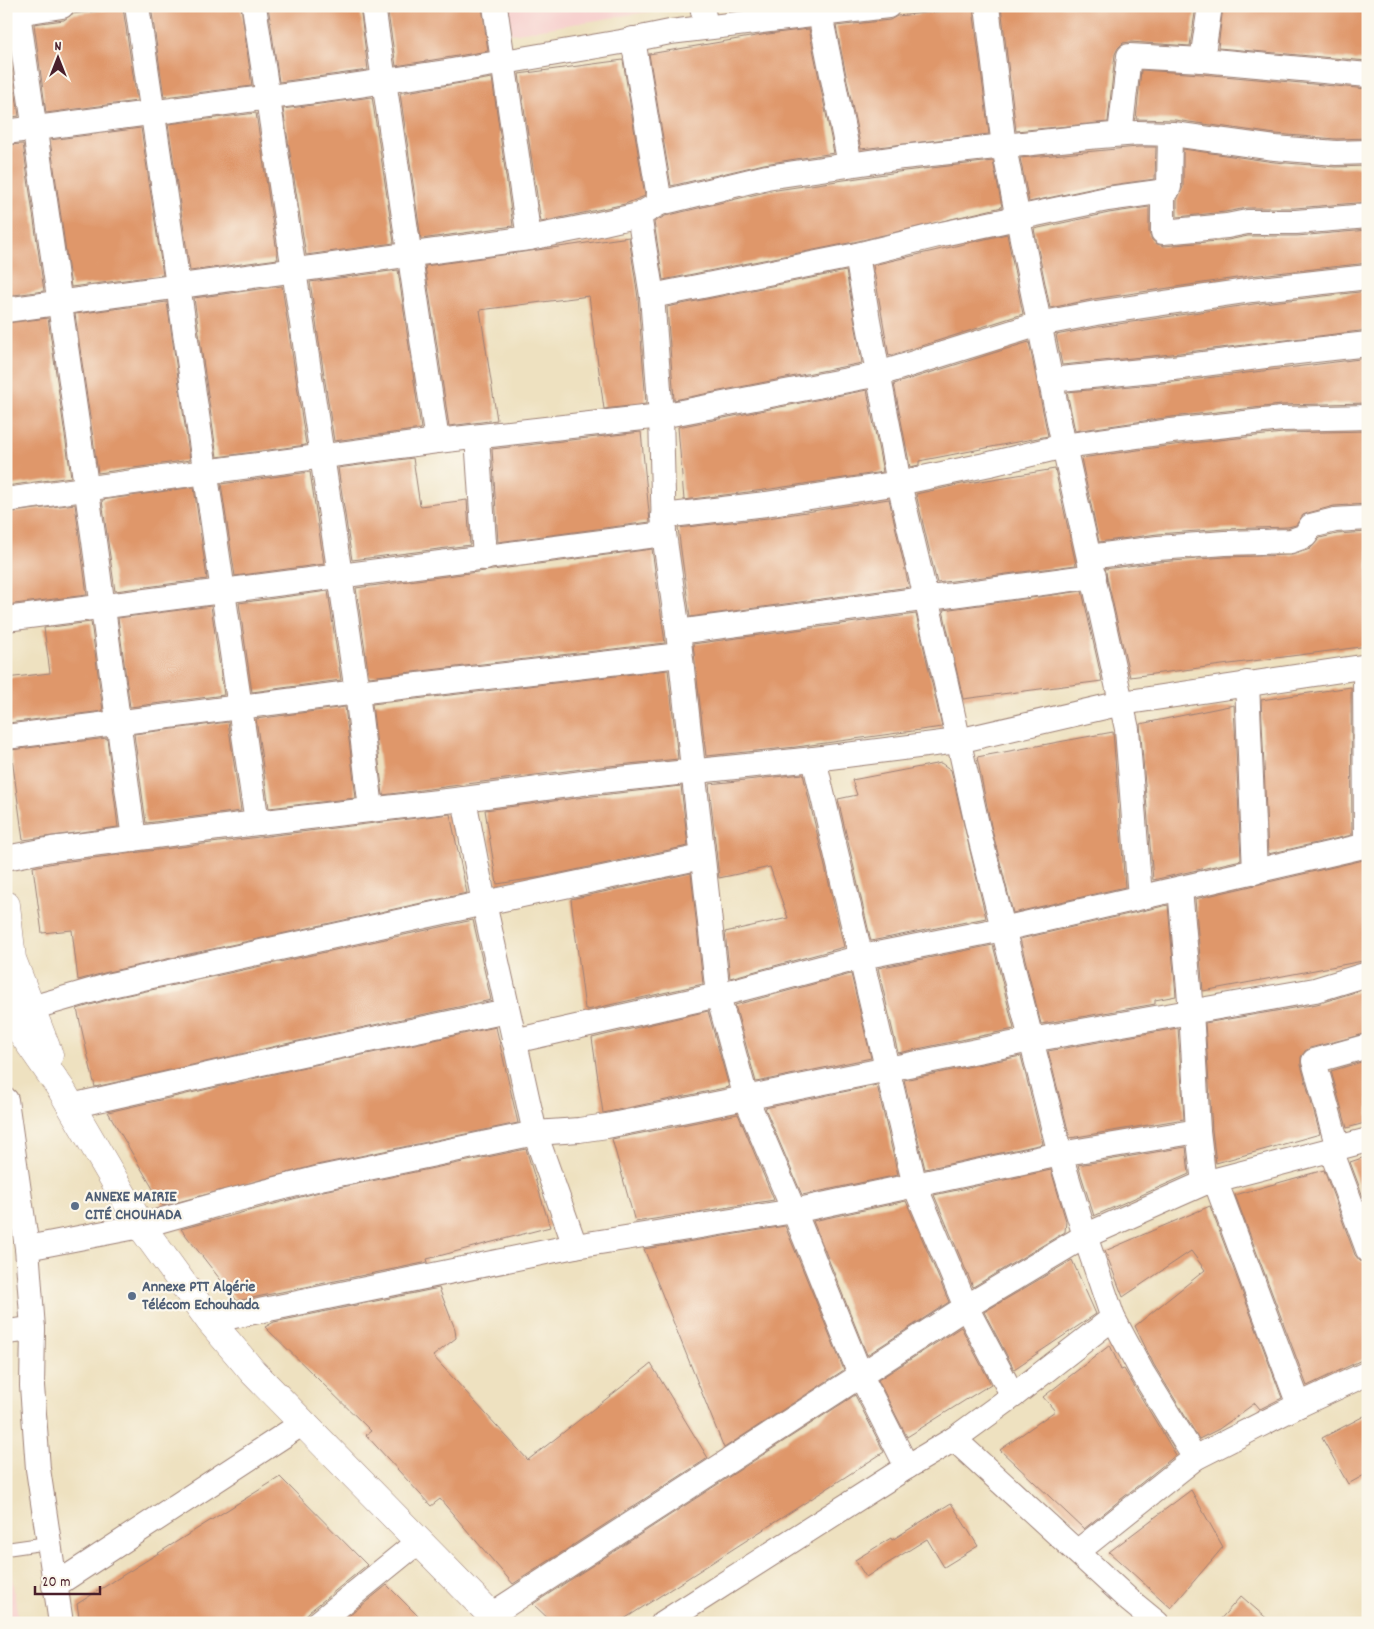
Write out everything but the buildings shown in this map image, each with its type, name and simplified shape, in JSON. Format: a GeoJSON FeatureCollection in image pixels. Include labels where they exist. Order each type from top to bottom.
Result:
{"type":"FeatureCollection","features":[{"type":"Feature","properties":{"kind":"street"},"geometry":{"type":"LineString","coordinates":[[62,6],[17,10],[103,606],[134,839]]}},
{"type":"Feature","properties":{"kind":"street"},"geometry":{"type":"LineString","coordinates":[[137,6],[256,823]]}},
{"type":"Feature","properties":{"kind":"street"},"geometry":{"type":"LineString","coordinates":[[254,6],[340,575],[371,809]]}},
{"type":"Feature","properties":{"kind":"street"},"geometry":{"type":"LineString","coordinates":[[373,6],[437,441]]}},
{"type":"Feature","properties":{"kind":"street"},"geometry":{"type":"LineString","coordinates":[[495,6],[529,238]]}},
{"type":"Feature","properties":{"kind":"street"},"geometry":{"type":"LineString","coordinates":[[6,132],[268,98],[502,63],[670,32],[704,17],[820,14],[888,6]]}},
{"type":"Feature","properties":{"kind":"street"},"geometry":{"type":"LineString","coordinates":[[987,6],[1004,147],[1050,380],[1127,729],[1140,897]]}},
{"type":"Feature","properties":{"kind":"street"},"geometry":{"type":"LineString","coordinates":[[1202,60],[1210,6]]}},
{"type":"Feature","properties":{"kind":"street"},"geometry":{"type":"LineString","coordinates":[[820,14],[850,164]]}},
{"type":"Feature","properties":{"kind":"street"},"geometry":{"type":"LineString","coordinates":[[633,39],[660,204]]}},
{"type":"Feature","properties":{"kind":"street"},"geometry":{"type":"LineString","coordinates":[[1120,134],[1129,56],[1202,60],[1368,75]]}},
{"type":"Feature","properties":{"kind":"street"},"geometry":{"type":"LineString","coordinates":[[6,310],[529,238],[638,215],[660,204],[767,177],[850,164],[1120,134],[1170,134],[1275,148],[1336,153],[1368,152]]}},
{"type":"Feature","properties":{"kind":"street"},"geometry":{"type":"LineString","coordinates":[[652,296],[857,255],[942,234],[1107,200],[1163,191],[1169,187],[1170,134]]}},
{"type":"Feature","properties":{"kind":"street"},"geometry":{"type":"LineString","coordinates":[[1163,191],[1162,232],[1227,226],[1247,222],[1296,222],[1368,216]]}},
{"type":"Feature","properties":{"kind":"street"},"geometry":{"type":"LineString","coordinates":[[638,215],[652,296],[661,416],[663,525],[694,772],[718,995],[746,1098],[861,1376],[907,1467]]}},
{"type":"Feature","properties":{"kind":"street"},"geometry":{"type":"LineString","coordinates":[[857,255],[899,483],[1003,929],[1060,1154],[1112,1318],[1142,1372],[1195,1458]]}},
{"type":"Feature","properties":{"kind":"street"},"geometry":{"type":"LineString","coordinates":[[6,500],[437,441],[661,416],[879,374],[1039,324],[1096,313],[1252,290],[1368,277]]}},
{"type":"Feature","properties":{"kind":"street"},"geometry":{"type":"LineString","coordinates":[[1050,380],[1173,368],[1368,344]]}},
{"type":"Feature","properties":{"kind":"street"},"geometry":{"type":"LineString","coordinates":[[6,619],[485,558],[766,504],[899,483],[1064,446],[1172,431],[1282,419],[1368,417]]}},
{"type":"Feature","properties":{"kind":"street"},"geometry":{"type":"LineString","coordinates":[[477,437],[485,558]]}},
{"type":"Feature","properties":{"kind":"street"},"geometry":{"type":"LineString","coordinates":[[6,737],[357,692],[679,644],[1092,567],[1158,548],[1291,541],[1305,536],[1311,526],[1335,520],[1368,518]]}},
{"type":"Feature","properties":{"kind":"street"},"geometry":{"type":"LineString","coordinates":[[6,858],[52,850],[256,823],[464,799],[590,782],[814,759],[958,741],[1122,703],[1366,666],[1367,846],[1003,929],[862,957],[718,995],[514,1041]]}},
{"type":"Feature","properties":{"kind":"street"},"geometry":{"type":"LineString","coordinates":[[1247,683],[1255,872]]}},
{"type":"Feature","properties":{"kind":"street"},"geometry":{"type":"LineString","coordinates":[[814,759],[915,1186],[966,1307],[1013,1396]]}},
{"type":"Feature","properties":{"kind":"street"},"geometry":{"type":"LineString","coordinates":[[464,799],[484,903],[535,1133],[575,1246]]}},
{"type":"Feature","properties":{"kind":"street"},"geometry":{"type":"LineString","coordinates":[[13,1016],[111,985],[484,903],[702,858]]}},
{"type":"Feature","properties":{"kind":"street"},"geometry":{"type":"LineString","coordinates":[[1180,889],[1191,1011],[1198,1131],[1209,1182],[1299,1406]]}},
{"type":"Feature","properties":{"kind":"street"},"geometry":{"type":"LineString","coordinates":[[6,905],[12,959],[13,1016],[66,1098],[141,1226],[210,1321],[253,1372],[495,1619],[966,1307],[1085,1236],[1209,1182],[1368,1140]]}},
{"type":"Feature","properties":{"kind":"street"},"geometry":{"type":"LineString","coordinates":[[26,1248],[141,1226],[320,1178],[535,1133],[607,1126],[1031,1040],[1315,990],[1368,974]]}},
{"type":"Feature","properties":{"kind":"street"},"geometry":{"type":"LineString","coordinates":[[66,1098],[297,1055],[507,1011]]}},
{"type":"Feature","properties":{"kind":"street"},"geometry":{"type":"LineString","coordinates":[[1368,1046],[1314,1061],[1334,1149],[1368,1250]]}},
{"type":"Feature","properties":{"kind":"street"},"geometry":{"type":"LineString","coordinates":[[6,1100],[10,1152],[26,1248],[33,1329],[32,1386],[38,1469],[61,1623]]}},
{"type":"Feature","properties":{"kind":"street"},"geometry":{"type":"LineString","coordinates":[[210,1321],[575,1246],[794,1211],[1060,1154],[1198,1131]]}},
{"type":"Feature","properties":{"kind":"street"},"geometry":{"type":"LineString","coordinates":[[663,1623],[954,1439],[1013,1396],[1112,1318]]}},
{"type":"Feature","properties":{"kind":"street"},"geometry":{"type":"LineString","coordinates":[[6,1332],[33,1329]]}},
{"type":"Feature","properties":{"kind":"street"},"geometry":{"type":"LineString","coordinates":[[1077,1552],[1195,1458],[1368,1373]]}},
{"type":"Feature","properties":{"kind":"street"},"geometry":{"type":"LineString","coordinates":[[54,1586],[302,1423]]}},
{"type":"Feature","properties":{"kind":"street"},"geometry":{"type":"LineString","coordinates":[[954,1439],[1129,1600],[1158,1623]]}},
{"type":"Feature","properties":{"kind":"street"},"geometry":{"type":"LineString","coordinates":[[318,1623],[419,1540]]}},
{"type":"Feature","properties":{"kind":"lane"},"geometry":{"type":"LineString","coordinates":[[6,1549],[48,1543]]}},
{"type":"Feature","properties":{"kind":"shaded area"},"geometry":{"type":"Polygon","coordinates":[[[507,6],[684,6],[511,34],[507,6]]]}},
{"type":"Feature","properties":{"kind":"shaded area"},"geometry":{"type":"Polygon","coordinates":[[[6,1540],[19,1623],[6,1623],[6,1540]]]}},
{"type":"Feature","properties":{"kind":"place","name":"ANNEXE MAIRIE CITÉ CHOUHADA"},"geometry":{"type":"Point","coordinates":[75,1206]}},
{"type":"Feature","properties":{"kind":"place","name":"Annexe PTT Algérie Télécom Echouhada"},"geometry":{"type":"Point","coordinates":[132,1296]}}]}
